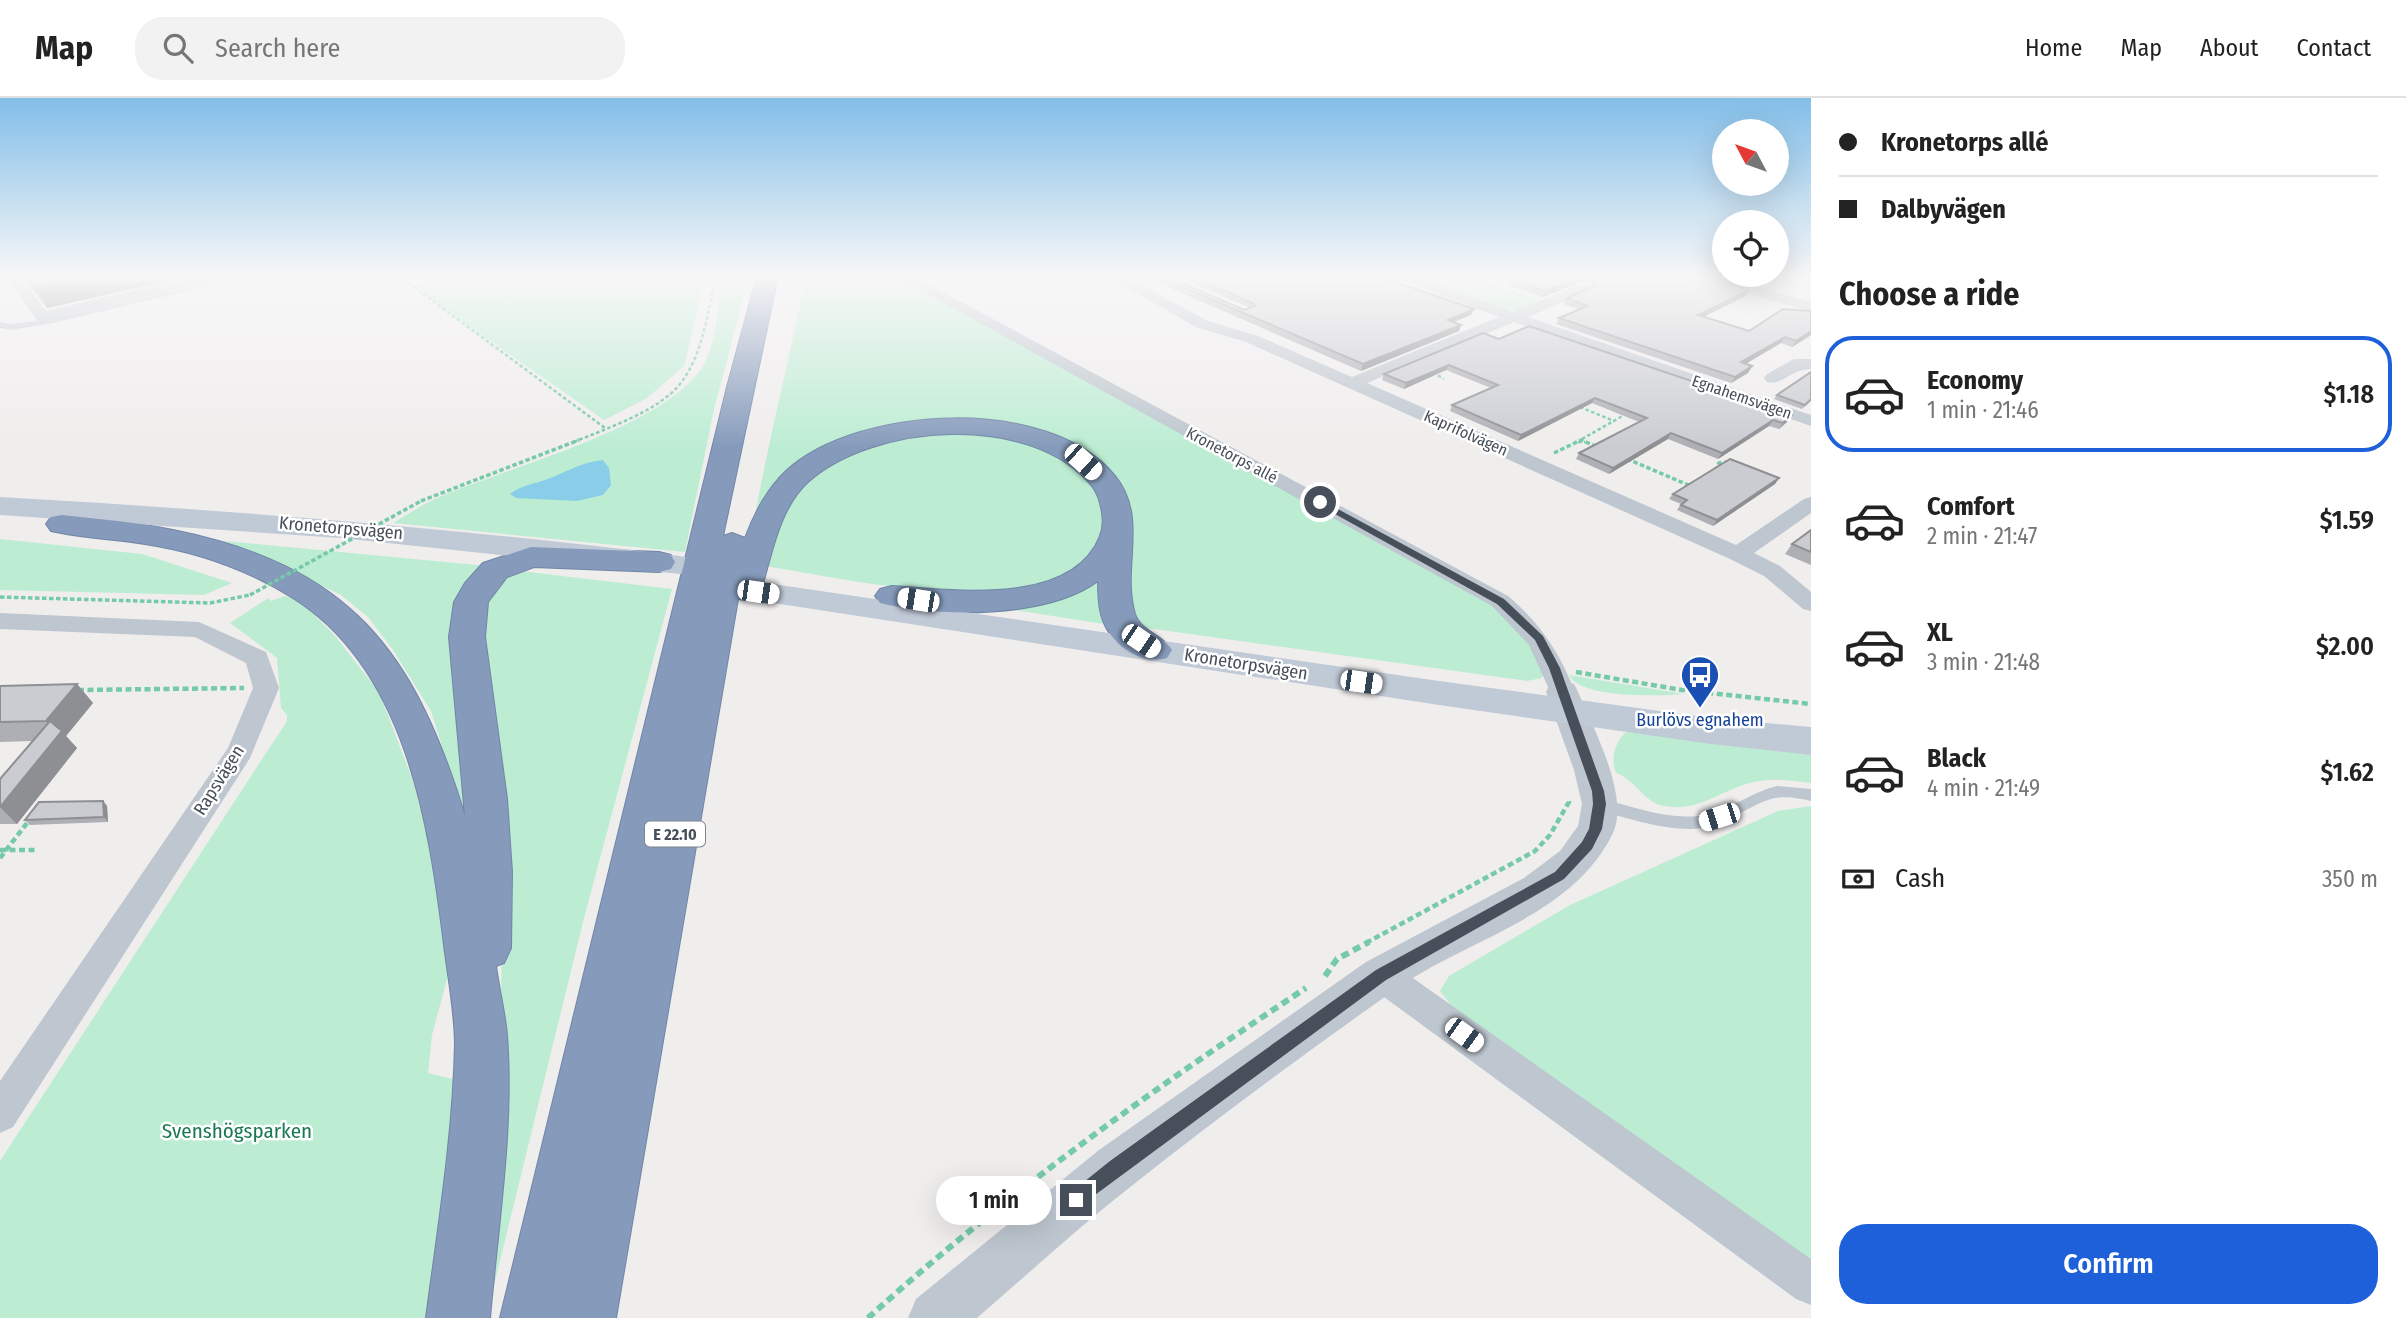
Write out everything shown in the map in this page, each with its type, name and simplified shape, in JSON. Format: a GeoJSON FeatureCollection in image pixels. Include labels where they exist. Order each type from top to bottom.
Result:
{"type":"FeatureCollection","features":[{"type":"Feature","properties":{"kind":"highway","name":"E 22.10"},"geometry":{"type":"LineString","coordinates":[[532,1318],[754,333]]}},
{"type":"Feature","properties":{"kind":"highway","name":"E 22.10"},"geometry":{"type":"LineString","coordinates":[[584,1318],[696,723],[755,421],[776,333]]}},
{"type":"Feature","properties":{"kind":"highway"},"geometry":{"type":"LineString","coordinates":[[696,723],[740,610],[757,545],[772,513],[797,477],[817,460],[841,447],[884,432],[938,425],[971,426],[1027,437],[1057,447],[1083,462],[1113,493],[1119,512],[1115,596],[1119,617],[1141,641]]}},
{"type":"Feature","properties":{"kind":"highway"},"geometry":{"type":"LineString","coordinates":[[62,524],[174,539],[219,552],[294,585],[325,604],[374,652],[417,734],[437,791],[457,864],[481,1042]]}},
{"type":"Feature","properties":{"kind":"highway"},"geometry":{"type":"LineString","coordinates":[[892,596],[976,601],[1011,599],[1044,593],[1071,583],[1093,569],[1108,556],[1118,534]]}},
{"type":"Feature","properties":{"kind":"highway"},"geometry":{"type":"LineString","coordinates":[[458,1318],[472,1189],[489,873],[486,799],[467,637],[468,616],[477,590],[495,570],[531,557],[613,562],[671,570]]}},
{"type":"Feature","properties":{"kind":"main road","name":"Kronetorpsvägen"},"geometry":{"type":"LineString","coordinates":[[0,506],[348,528],[517,544],[671,570]]}},
{"type":"Feature","properties":{"kind":"main road","name":"Kronetorpsvägen"},"geometry":{"type":"LineString","coordinates":[[0,521],[200,533],[514,562]]}},
{"type":"Feature","properties":{"kind":"main road","name":"Kronetorpsvägen"},"geometry":{"type":"LineString","coordinates":[[1141,641],[892,596],[759,584],[1141,641],[1562,690]]}},
{"type":"Feature","properties":{"kind":"main road"},"geometry":{"type":"LineString","coordinates":[[1562,690],[1811,723]]}},
{"type":"Feature","properties":{"kind":"main road"},"geometry":{"type":"LineString","coordinates":[[1562,690],[1711,731],[1811,741]]}},
{"type":"Feature","properties":{"kind":"street","name":"Kronetorps allé"},"geometry":{"type":"LineString","coordinates":[[1007,333],[1469,582],[1518,616],[1539,639],[1562,690]]}},
{"type":"Feature","properties":{"kind":"street","name":"Kaprifolvägen"},"geometry":{"type":"LineString","coordinates":[[1232,333],[1252,339],[1353,383],[1738,554],[1772,571],[1811,604]]}},
{"type":"Feature","properties":{"kind":"street"},"geometry":{"type":"LineString","coordinates":[[1353,383],[1474,333]]}},
{"type":"Feature","properties":{"kind":"street","name":"Egnahemsvägen"},"geometry":{"type":"LineString","coordinates":[[1559,333],[1811,421]]}},
{"type":"Feature","properties":{"kind":"street"},"geometry":{"type":"LineString","coordinates":[[1773,378],[1794,364],[1811,363]]}},
{"type":"Feature","properties":{"kind":"street"},"geometry":{"type":"LineString","coordinates":[[1738,554],[1811,503]]}},
{"type":"Feature","properties":{"kind":"street"},"geometry":{"type":"LineString","coordinates":[[0,621],[199,630],[257,658],[266,688]]}},
{"type":"Feature","properties":{"kind":"street","name":"Rapsvägen"},"geometry":{"type":"LineString","coordinates":[[0,1114],[240,751],[266,688]]}},
{"type":"Feature","properties":{"kind":"street"},"geometry":{"type":"LineString","coordinates":[[935,1318],[1116,1167],[1381,975],[1559,876],[1587,846],[1596,829],[1600,804],[1592,770],[1562,690]]}},
{"type":"Feature","properties":{"kind":"street"},"geometry":{"type":"LineString","coordinates":[[1381,975],[1811,1284]]}},
{"type":"Feature","properties":{"kind":"lane"},"geometry":{"type":"LineString","coordinates":[[1600,804],[1657,817],[1702,822],[1771,791],[1792,790],[1811,794]]}},
{"type":"Feature","properties":{"kind":"path"},"geometry":{"type":"LineString","coordinates":[[476,333],[605,428]]}},
{"type":"Feature","properties":{"kind":"path"},"geometry":{"type":"LineString","coordinates":[[0,597],[210,603],[250,595],[421,501],[605,428],[656,404],[681,385],[704,333]]}},
{"type":"Feature","properties":{"kind":"path"},"geometry":{"type":"LineString","coordinates":[[1577,405],[1615,421]]}},
{"type":"Feature","properties":{"kind":"path"},"geometry":{"type":"LineString","coordinates":[[1534,463],[1636,409]]}},
{"type":"Feature","properties":{"kind":"path"},"geometry":{"type":"LineString","coordinates":[[1581,440],[1606,450]]}},
{"type":"Feature","properties":{"kind":"path"},"geometry":{"type":"LineString","coordinates":[[1618,455],[1690,486]]}},
{"type":"Feature","properties":{"kind":"path"},"geometry":{"type":"LineString","coordinates":[[1713,474],[1719,463],[1730,462]]}},
{"type":"Feature","properties":{"kind":"path"},"geometry":{"type":"LineString","coordinates":[[1682,491],[1702,480]]}},
{"type":"Feature","properties":{"kind":"path"},"geometry":{"type":"LineString","coordinates":[[65,691],[266,688]]}},
{"type":"Feature","properties":{"kind":"path"},"geometry":{"type":"LineString","coordinates":[[1562,690],[1682,690],[1811,704]]}},
{"type":"Feature","properties":{"kind":"path"},"geometry":{"type":"LineString","coordinates":[[0,858],[39,808]]}},
{"type":"Feature","properties":{"kind":"path"},"geometry":{"type":"LineString","coordinates":[[4,850],[37,850]]}},
{"type":"Feature","properties":{"kind":"green space"},"geometry":{"type":"Polygon","coordinates":[[[479,333],[692,333],[684,366],[647,398],[604,420],[479,333]]]}},
{"type":"Feature","properties":{"kind":"green space"},"geometry":{"type":"Polygon","coordinates":[[[715,333],[734,333],[714,409],[685,552],[393,523],[435,499],[582,444],[656,408],[685,387],[704,364],[715,333]]]}},
{"type":"Feature","properties":{"kind":"green space"},"geometry":{"type":"Polygon","coordinates":[[[794,333],[999,333],[1500,609],[1534,650],[1542,669],[1542,678],[1527,681],[1140,627],[1130,619],[1123,496],[1015,428],[859,434],[752,532],[794,333]]]}},
{"type":"Feature","properties":{"kind":"green space"},"geometry":{"type":"Polygon","coordinates":[[[959,429],[1045,447],[1094,481],[1109,526],[1093,553],[1081,566],[1050,581],[1013,590],[972,592],[883,585],[765,566],[775,525],[801,483],[866,441],[959,429]]]}},
{"type":"Feature","properties":{"kind":"green space"},"geometry":{"type":"Polygon","coordinates":[[[0,539],[142,554],[232,583],[204,595],[0,590],[0,539]]]}},
{"type":"Feature","properties":{"kind":"green space"},"geometry":{"type":"Polygon","coordinates":[[[214,540],[487,566],[469,833],[431,711],[393,650],[368,617],[341,595],[289,570],[214,540]]]}},
{"type":"Feature","properties":{"kind":"green space"},"geometry":{"type":"Polygon","coordinates":[[[1105,569],[1110,625],[995,607],[1105,569]]]}},
{"type":"Feature","properties":{"kind":"green space"},"geometry":{"type":"Polygon","coordinates":[[[512,570],[672,589],[583,922],[486,1318],[501,1008],[503,868],[482,601],[512,570]]]}},
{"type":"Feature","properties":{"kind":"green space","name":"Svenshögsparken"},"geometry":{"type":"Polygon","coordinates":[[[285,596],[301,601],[335,636],[379,692],[413,781],[444,900],[450,968],[432,1035],[428,1073],[460,1081],[437,1318],[0,1318],[0,1161],[287,721],[287,715],[281,708],[277,658],[230,623],[268,598],[271,601],[285,596]]]}},
{"type":"Feature","properties":{"kind":"green space"},"geometry":{"type":"Polygon","coordinates":[[[1569,675],[1684,694],[1604,692],[1576,683],[1569,675]]]}},
{"type":"Feature","properties":{"kind":"green space"},"geometry":{"type":"Polygon","coordinates":[[[1626,732],[1811,750],[1811,783],[1762,780],[1697,804],[1664,806],[1651,800],[1616,773],[1613,762],[1615,751],[1626,732]]]}},
{"type":"Feature","properties":{"kind":"green space"},"geometry":{"type":"Polygon","coordinates":[[[1811,806],[1811,1269],[1460,1017],[1440,991],[1449,976],[1570,905],[1778,811],[1811,806]]]}},
{"type":"Feature","properties":{"kind":"water"},"geometry":{"type":"Polygon","coordinates":[[[603,460],[609,468],[611,485],[603,495],[577,501],[516,498],[510,494],[580,465],[603,460]]]}},
{"type":"Feature","properties":{"kind":"building"},"geometry":{"type":"Polygon","coordinates":[[[1290,333],[1441,333],[1363,364],[1290,333]]]}},
{"type":"Feature","properties":{"kind":"building"},"geometry":{"type":"Polygon","coordinates":[[[1483,333],[1499,339],[1513,333],[1549,333],[1792,415],[1783,423],[1773,420],[1722,453],[1671,433],[1613,468],[1579,453],[1647,418],[1595,398],[1521,435],[1452,405],[1498,385],[1449,365],[1406,383],[1384,374],[1483,333]]]}},
{"type":"Feature","properties":{"kind":"building"},"geometry":{"type":"Polygon","coordinates":[[[1604,333],[1808,333],[1796,341],[1785,337],[1741,362],[1752,366],[1735,377],[1604,333]]]}},
{"type":"Feature","properties":{"kind":"building"},"geometry":{"type":"Polygon","coordinates":[[[1811,372],[1811,399],[1805,405],[1777,395],[1811,372]]]}},
{"type":"Feature","properties":{"kind":"building"},"geometry":{"type":"Polygon","coordinates":[[[1730,459],[1779,478],[1717,520],[1681,505],[1687,500],[1673,494],[1730,459]]]}},
{"type":"Feature","properties":{"kind":"building"},"geometry":{"type":"Polygon","coordinates":[[[1811,530],[1811,552],[1792,544],[1811,530]]]}},
{"type":"Feature","properties":{"kind":"building"},"geometry":{"type":"Polygon","coordinates":[[[77,684],[46,721],[0,722],[0,686],[77,684]]]}},
{"type":"Feature","properties":{"kind":"building"},"geometry":{"type":"Polygon","coordinates":[[[50,721],[62,731],[0,807],[0,779],[50,721]]]}},
{"type":"Feature","properties":{"kind":"building"},"geometry":{"type":"Polygon","coordinates":[[[103,801],[104,817],[25,820],[39,802],[103,801]]]}},
{"type":"Feature","properties":{"kind":"place","name":"Burlövs egnahem"},"geometry":{"type":"Point","coordinates":[1700,709]}},
{"type":"Feature","properties":{"kind":"route"},"geometry":{"type":"LineString","coordinates":[[1076,1200],[1116,1167],[1381,975],[1559,876],[1587,846],[1596,829],[1600,804],[1592,770],[1549,654],[1539,639],[1500,601],[1320,502]]}}]}
